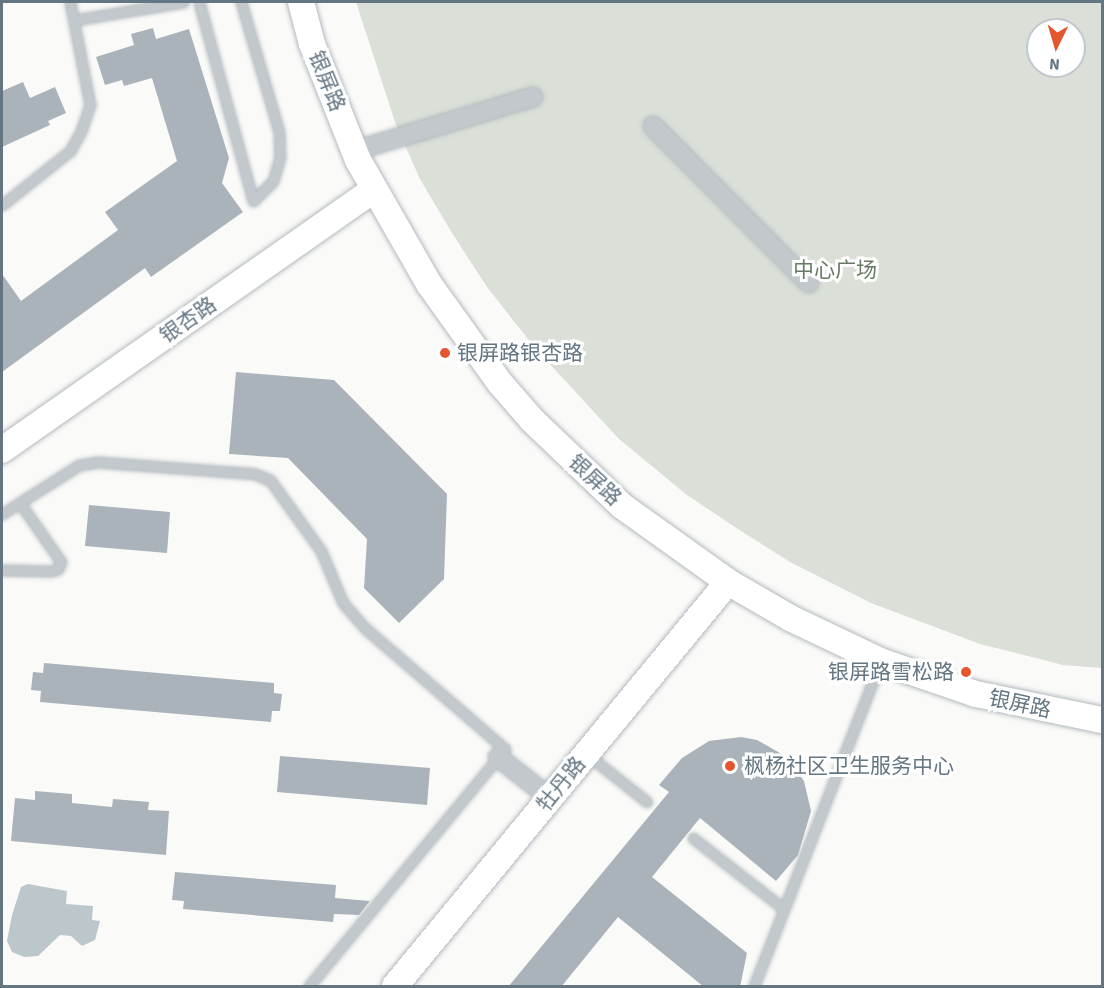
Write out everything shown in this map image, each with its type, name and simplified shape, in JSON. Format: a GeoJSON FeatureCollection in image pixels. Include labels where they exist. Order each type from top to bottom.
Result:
{"type":"FeatureCollection","features":[{"type":"Feature","properties":{"kind":"street","name":"银屏路"},"geometry":{"type":"LineString","coordinates":[[301,2],[312,44],[354,151],[374,190],[458,328],[532,420],[622,506],[728,582],[790,618],[880,661],[976,694],[1102,720]]}},
{"type":"Feature","properties":{"kind":"street"},"geometry":{"type":"LineString","coordinates":[[354,151],[533,97]]}},
{"type":"Feature","properties":{"kind":"street"},"geometry":{"type":"LineString","coordinates":[[653,126],[809,283]]}},
{"type":"Feature","properties":{"kind":"street","name":"银杏路"},"geometry":{"type":"LineString","coordinates":[[2,450],[374,190]]}},
{"type":"Feature","properties":{"kind":"street","name":"牡丹路"},"geometry":{"type":"LineString","coordinates":[[395,987],[728,582]]}},
{"type":"Feature","properties":{"kind":"street"},"geometry":{"type":"LineString","coordinates":[[498,757],[550,798]]}},
{"type":"Feature","properties":{"kind":"lane"},"geometry":{"type":"LineString","coordinates":[[2,205],[70,151],[81,131],[90,105],[70,2]]}},
{"type":"Feature","properties":{"kind":"lane"},"geometry":{"type":"LineString","coordinates":[[74,20],[184,2]]}},
{"type":"Feature","properties":{"kind":"lane"},"geometry":{"type":"LineString","coordinates":[[200,2],[253,201],[273,182],[280,158],[279,132],[241,2]]}},
{"type":"Feature","properties":{"kind":"lane"},"geometry":{"type":"LineString","coordinates":[[2,512],[79,465],[97,462],[255,474],[270,480],[321,551],[343,603],[366,629],[505,749],[309,987]]}},
{"type":"Feature","properties":{"kind":"lane"},"geometry":{"type":"LineString","coordinates":[[2,570],[51,571],[58,569],[61,562],[20,502]]}},
{"type":"Feature","properties":{"kind":"lane"},"geometry":{"type":"LineString","coordinates":[[754,987],[880,661]]}},
{"type":"Feature","properties":{"kind":"lane"},"geometry":{"type":"LineString","coordinates":[[586,754],[647,802]]}},
{"type":"Feature","properties":{"kind":"lane"},"geometry":{"type":"LineString","coordinates":[[693,838],[784,909]]}},
{"type":"Feature","properties":{"kind":"green space","name":"中心广场"},"geometry":{"type":"Polygon","coordinates":[[[356,2],[1102,2],[1102,668],[1063,665],[980,644],[871,603],[790,562],[687,495],[619,439],[535,348],[487,287],[420,179],[396,125],[356,2]]]}},
{"type":"Feature","properties":{"kind":"shaded area"},"geometry":{"type":"Polygon","coordinates":[[[28,884],[67,891],[66,904],[93,906],[92,920],[100,921],[95,940],[82,946],[71,936],[60,935],[38,956],[24,957],[12,952],[7,941],[12,915],[21,887],[28,884]]]}},
{"type":"Feature","properties":{"kind":"building"},"geometry":{"type":"Polygon","coordinates":[[[153,28],[156,39],[189,29],[229,158],[222,183],[243,212],[151,277],[145,268],[2,372],[2,274],[21,301],[118,230],[105,212],[177,161],[152,78],[124,86],[122,80],[105,85],[96,57],[134,45],[131,34],[153,28]]]}},
{"type":"Feature","properties":{"kind":"building"},"geometry":{"type":"Polygon","coordinates":[[[23,82],[30,98],[55,87],[66,113],[48,121],[50,125],[2,147],[2,91],[23,82]]]}},
{"type":"Feature","properties":{"kind":"building"},"geometry":{"type":"Polygon","coordinates":[[[236,372],[334,380],[447,494],[444,579],[399,623],[364,588],[367,539],[288,458],[229,454],[236,372]]]}},
{"type":"Feature","properties":{"kind":"building"},"geometry":{"type":"Polygon","coordinates":[[[89,505],[170,512],[167,553],[85,546],[89,505]]]}},
{"type":"Feature","properties":{"kind":"building"},"geometry":{"type":"Polygon","coordinates":[[[44,663],[274,683],[274,693],[282,694],[280,711],[272,711],[271,722],[40,702],[41,691],[31,690],[33,672],[43,673],[44,663]]]}},
{"type":"Feature","properties":{"kind":"building"},"geometry":{"type":"Polygon","coordinates":[[[741,737],[757,740],[785,756],[804,781],[811,811],[798,855],[776,881],[700,818],[652,877],[747,953],[740,987],[704,987],[618,917],[561,987],[508,987],[669,792],[659,785],[682,758],[709,741],[741,737]]]}},
{"type":"Feature","properties":{"kind":"building"},"geometry":{"type":"Polygon","coordinates":[[[280,756],[430,768],[427,805],[277,792],[280,756]]]}},
{"type":"Feature","properties":{"kind":"building"},"geometry":{"type":"Polygon","coordinates":[[[35,791],[72,794],[72,803],[112,807],[113,799],[149,802],[148,810],[169,811],[166,855],[11,841],[15,798],[35,800],[35,791]]]}},
{"type":"Feature","properties":{"kind":"building"},"geometry":{"type":"Polygon","coordinates":[[[175,872],[336,885],[335,898],[370,901],[359,915],[334,914],[333,922],[183,909],[184,901],[172,900],[175,872]]]}},
{"type":"Feature","properties":{"kind":"place","name":"银屏路银杏路"},"geometry":{"type":"Point","coordinates":[445,353]}},
{"type":"Feature","properties":{"kind":"place","name":"银屏路雪松路"},"geometry":{"type":"Point","coordinates":[966,672]}},
{"type":"Feature","properties":{"kind":"place","name":"枫杨社区卫生服务中心"},"geometry":{"type":"Point","coordinates":[730,766]}}]}
